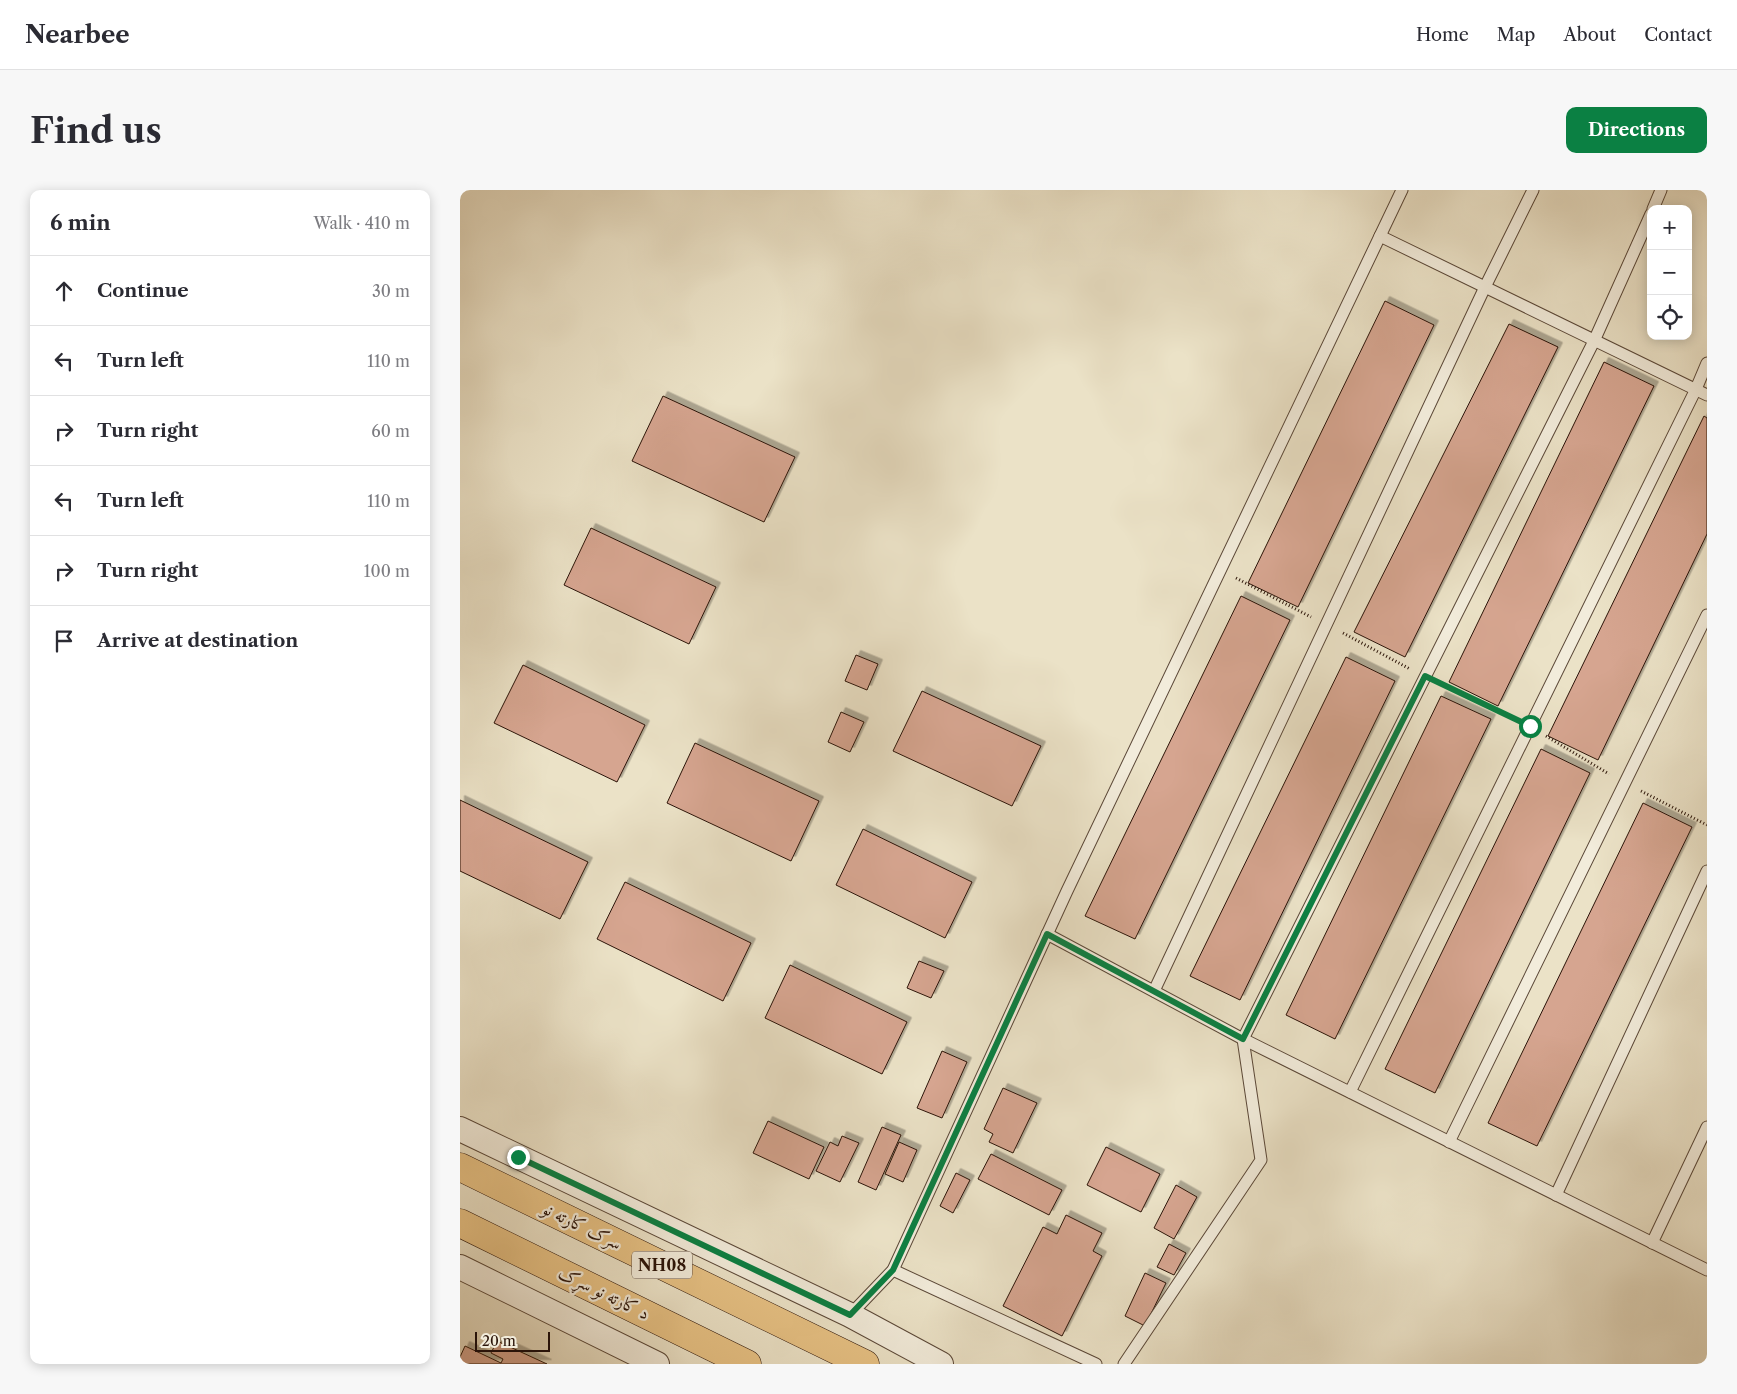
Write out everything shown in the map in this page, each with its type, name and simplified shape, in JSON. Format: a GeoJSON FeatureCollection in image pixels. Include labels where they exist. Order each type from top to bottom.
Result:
{"type":"FeatureCollection","features":[{"type":"Feature","properties":{"kind":"highway","name":"سرک کارته نو"},"geometry":{"type":"LineString","coordinates":[[460,1167],[865,1364]]}},
{"type":"Feature","properties":{"kind":"highway","name":"د کارته نو سړک"},"geometry":{"type":"LineString","coordinates":[[460,1223],[747,1364]]}},
{"type":"Feature","properties":{"kind":"street"},"geometry":{"type":"LineString","coordinates":[[460,1129],[850,1315],[941,1364]]}},
{"type":"Feature","properties":{"kind":"street"},"geometry":{"type":"LineString","coordinates":[[460,1268],[657,1364]]}},
{"type":"Feature","properties":{"kind":"lane"},"geometry":{"type":"LineString","coordinates":[[850,1315],[893,1270],[1047,934],[1402,190]]}},
{"type":"Feature","properties":{"kind":"lane"},"geometry":{"type":"LineString","coordinates":[[1154,991],[1485,287],[1533,190]]}},
{"type":"Feature","properties":{"kind":"lane"},"geometry":{"type":"LineString","coordinates":[[1655,205],[1661,190]]}},
{"type":"Feature","properties":{"kind":"lane"},"geometry":{"type":"LineString","coordinates":[[1124,1364],[1261,1160],[1243,1039],[1594,340],[1647,223]]}},
{"type":"Feature","properties":{"kind":"lane"},"geometry":{"type":"LineString","coordinates":[[1380,236],[1707,395]]}},
{"type":"Feature","properties":{"kind":"lane"},"geometry":{"type":"LineString","coordinates":[[1350,1092],[1696,390],[1707,363]]}},
{"type":"Feature","properties":{"kind":"lane"},"geometry":{"type":"LineString","coordinates":[[1449,1142],[1707,615]]}},
{"type":"Feature","properties":{"kind":"lane"},"geometry":{"type":"LineString","coordinates":[[1556,1195],[1707,871]]}},
{"type":"Feature","properties":{"kind":"lane"},"geometry":{"type":"LineString","coordinates":[[1047,934],[1243,1039],[1707,1270]]}},
{"type":"Feature","properties":{"kind":"lane"},"geometry":{"type":"LineString","coordinates":[[1652,1243],[1707,1126]]}},
{"type":"Feature","properties":{"kind":"lane"},"geometry":{"type":"LineString","coordinates":[[893,1270],[1096,1364]]}},
{"type":"Feature","properties":{"kind":"path"},"geometry":{"type":"LineString","coordinates":[[1220,570],[1425,676],[1530,726],[1625,784],[1707,825]]}},
{"type":"Feature","properties":{"kind":"building"},"geometry":{"type":"Polygon","coordinates":[[[1385,301],[1434,325],[1298,607],[1248,583],[1385,301]]]}},
{"type":"Feature","properties":{"kind":"building"},"geometry":{"type":"Polygon","coordinates":[[[1509,324],[1558,347],[1405,657],[1354,632],[1509,324]]]}},
{"type":"Feature","properties":{"kind":"building"},"geometry":{"type":"Polygon","coordinates":[[[1604,362],[1654,386],[1498,706],[1449,682],[1604,362]]]}},
{"type":"Feature","properties":{"kind":"building"},"geometry":{"type":"Polygon","coordinates":[[[663,396],[795,457],[764,522],[632,461],[663,396]]]}},
{"type":"Feature","properties":{"kind":"building"},"geometry":{"type":"Polygon","coordinates":[[[1704,416],[1707,418],[1707,534],[1598,760],[1548,736],[1704,416]]]}},
{"type":"Feature","properties":{"kind":"building"},"geometry":{"type":"Polygon","coordinates":[[[591,528],[716,587],[689,644],[564,585],[591,528]]]}},
{"type":"Feature","properties":{"kind":"building"},"geometry":{"type":"Polygon","coordinates":[[[1241,596],[1290,620],[1135,939],[1085,916],[1241,596]]]}},
{"type":"Feature","properties":{"kind":"building"},"geometry":{"type":"Polygon","coordinates":[[[856,655],[878,664],[867,690],[845,681],[856,655]]]}},
{"type":"Feature","properties":{"kind":"building"},"geometry":{"type":"Polygon","coordinates":[[[1346,657],[1395,681],[1240,1000],[1190,976],[1346,657]]]}},
{"type":"Feature","properties":{"kind":"building"},"geometry":{"type":"Polygon","coordinates":[[[523,665],[645,725],[617,782],[494,723],[523,665]]]}},
{"type":"Feature","properties":{"kind":"building"},"geometry":{"type":"Polygon","coordinates":[[[922,691],[1041,746],[1012,806],[893,751],[922,691]]]}},
{"type":"Feature","properties":{"kind":"building"},"geometry":{"type":"Polygon","coordinates":[[[1441,696],[1491,719],[1335,1039],[1286,1015],[1441,696]]]}},
{"type":"Feature","properties":{"kind":"building"},"geometry":{"type":"Polygon","coordinates":[[[841,712],[864,722],[850,752],[828,742],[841,712]]]}},
{"type":"Feature","properties":{"kind":"building"},"geometry":{"type":"Polygon","coordinates":[[[695,743],[819,801],[791,861],[667,803],[695,743]]]}},
{"type":"Feature","properties":{"kind":"building"},"geometry":{"type":"Polygon","coordinates":[[[1541,749],[1590,773],[1435,1093],[1385,1069],[1541,749]]]}},
{"type":"Feature","properties":{"kind":"building"},"geometry":{"type":"Polygon","coordinates":[[[460,800],[588,862],[560,919],[460,871],[460,800]]]}},
{"type":"Feature","properties":{"kind":"building"},"geometry":{"type":"Polygon","coordinates":[[[1643,803],[1692,827],[1537,1146],[1488,1123],[1643,803]]]}},
{"type":"Feature","properties":{"kind":"building"},"geometry":{"type":"Polygon","coordinates":[[[863,829],[972,882],[945,938],[836,885],[863,829]]]}},
{"type":"Feature","properties":{"kind":"building"},"geometry":{"type":"Polygon","coordinates":[[[625,882],[751,943],[723,1001],[597,939],[625,882]]]}},
{"type":"Feature","properties":{"kind":"building"},"geometry":{"type":"Polygon","coordinates":[[[919,961],[944,971],[931,998],[907,988],[919,961]]]}},
{"type":"Feature","properties":{"kind":"building"},"geometry":{"type":"Polygon","coordinates":[[[790,965],[907,1022],[882,1074],[765,1018],[790,965]]]}},
{"type":"Feature","properties":{"kind":"building"},"geometry":{"type":"Polygon","coordinates":[[[942,1051],[967,1062],[942,1118],[917,1108],[942,1051]]]}},
{"type":"Feature","properties":{"kind":"building"},"geometry":{"type":"Polygon","coordinates":[[[1003,1088],[1037,1103],[1013,1153],[989,1142],[993,1134],[984,1129],[1003,1088]]]}},
{"type":"Feature","properties":{"kind":"building"},"geometry":{"type":"Polygon","coordinates":[[[768,1121],[824,1147],[809,1179],[753,1153],[768,1121]]]}},
{"type":"Feature","properties":{"kind":"building"},"geometry":{"type":"Polygon","coordinates":[[[882,1127],[901,1135],[876,1190],[858,1182],[882,1127]]]}},
{"type":"Feature","properties":{"kind":"building"},"geometry":{"type":"Polygon","coordinates":[[[842,1136],[859,1143],[840,1182],[816,1171],[830,1142],[838,1146],[842,1136]]]}},
{"type":"Feature","properties":{"kind":"building"},"geometry":{"type":"Polygon","coordinates":[[[899,1142],[917,1150],[903,1182],[885,1174],[899,1142]]]}},
{"type":"Feature","properties":{"kind":"building"},"geometry":{"type":"Polygon","coordinates":[[[1106,1147],[1160,1174],[1141,1212],[1087,1185],[1106,1147]]]}},
{"type":"Feature","properties":{"kind":"building"},"geometry":{"type":"Polygon","coordinates":[[[991,1154],[1062,1190],[1049,1215],[978,1179],[991,1154]]]}},
{"type":"Feature","properties":{"kind":"building"},"geometry":{"type":"Polygon","coordinates":[[[956,1173],[970,1180],[953,1213],[940,1206],[956,1173]]]}},
{"type":"Feature","properties":{"kind":"building"},"geometry":{"type":"Polygon","coordinates":[[[1176,1185],[1197,1197],[1174,1239],[1154,1228],[1176,1185]]]}},
{"type":"Feature","properties":{"kind":"building"},"geometry":{"type":"Polygon","coordinates":[[[1066,1215],[1102,1233],[1093,1251],[1102,1256],[1062,1336],[1003,1306],[1043,1227],[1057,1234],[1066,1215]]]}},
{"type":"Feature","properties":{"kind":"building"},"geometry":{"type":"Polygon","coordinates":[[[1169,1244],[1186,1253],[1174,1275],[1157,1267],[1169,1244]]]}},
{"type":"Feature","properties":{"kind":"building"},"geometry":{"type":"Polygon","coordinates":[[[1145,1273],[1166,1283],[1145,1326],[1125,1316],[1145,1273]]]}},
{"type":"Feature","properties":{"kind":"building"},"geometry":{"type":"Polygon","coordinates":[[[497,1341],[547,1364],[460,1364],[460,1357],[465,1346],[501,1363],[503,1359],[491,1353],[497,1341]]]}},
{"type":"Feature","properties":{"kind":"route"},"geometry":{"type":"LineString","coordinates":[[518,1157],[850,1315],[893,1270],[1047,934],[1243,1039],[1425,676],[1530,726]]}}]}
